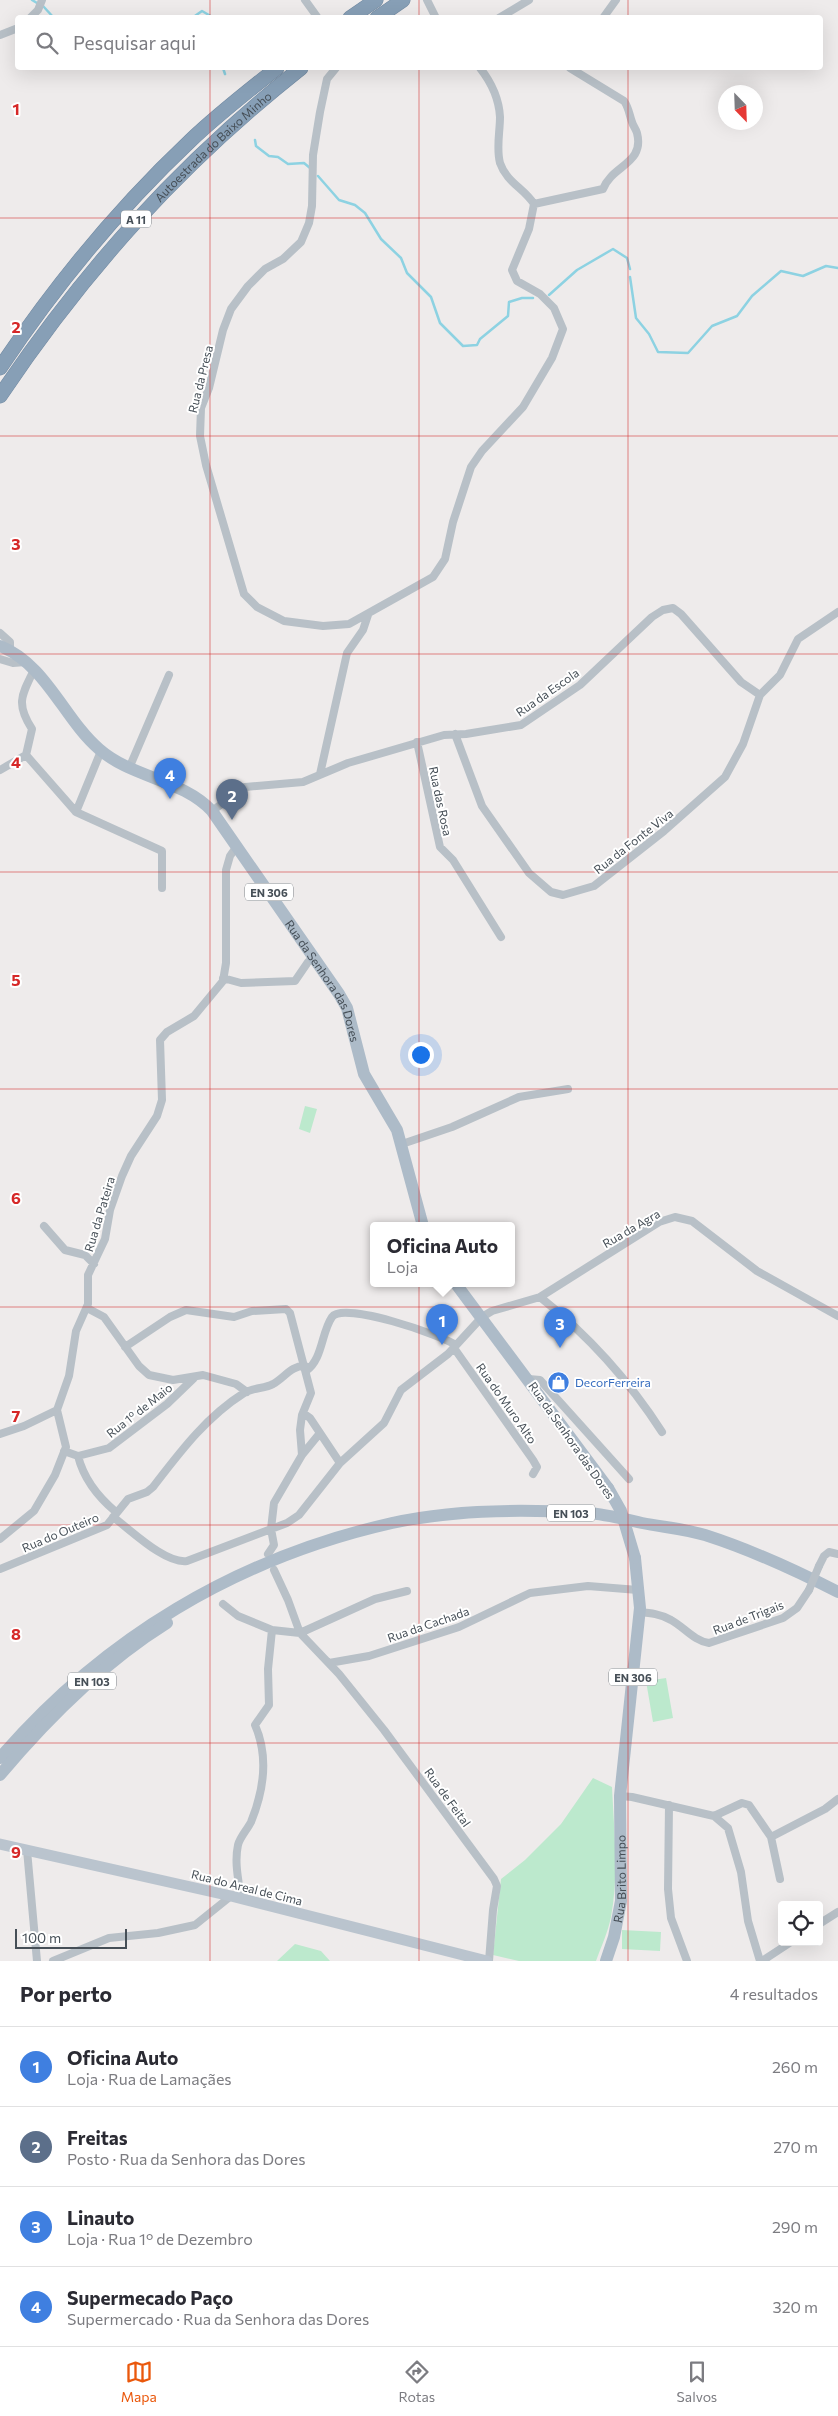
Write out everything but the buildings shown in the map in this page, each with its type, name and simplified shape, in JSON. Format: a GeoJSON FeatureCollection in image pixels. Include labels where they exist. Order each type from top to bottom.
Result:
{"type":"FeatureCollection","features":[{"type":"Feature","properties":{"kind":"highway"},"geometry":{"type":"LineString","coordinates":[[354,15],[376,0]]}},
{"type":"Feature","properties":{"kind":"highway"},"geometry":{"type":"LineString","coordinates":[[381,15],[403,0]]}},
{"type":"Feature","properties":{"kind":"highway","name":"Autoestrada do Baixo Minho"},"geometry":{"type":"LineString","coordinates":[[0,368],[68,276],[139,193],[190,140],[275,70]]}},
{"type":"Feature","properties":{"kind":"highway","name":"Autoestrada do Baixo Minho"},"geometry":{"type":"LineString","coordinates":[[0,396],[71,296],[130,226],[192,161],[258,102],[298,70]]}},
{"type":"Feature","properties":{"kind":"main road","name":"Rua da Senhora das Dores"},"geometry":{"type":"LineString","coordinates":[[5,648],[30,666],[88,738],[101,751],[192,794],[212,811],[340,994],[346,1008],[364,1074],[392,1119],[402,1144],[423,1222]]}},
{"type":"Feature","properties":{"kind":"main road","name":"Rua da Senhora das Dores"},"geometry":{"type":"LineString","coordinates":[[458,1287],[529,1379],[608,1488],[621,1511],[635,1558],[639,1612],[620,1796]]}},
{"type":"Feature","properties":{"kind":"main road","name":"EN 103"},"geometry":{"type":"LineString","coordinates":[[0,1758],[57,1698],[100,1660],[154,1621],[240,1574],[392,1523],[437,1516],[498,1511],[589,1513],[704,1535],[782,1563],[838,1592]]}},
{"type":"Feature","properties":{"kind":"main road","name":"EN 103"},"geometry":{"type":"LineString","coordinates":[[0,1775],[43,1727],[106,1668],[158,1629],[198,1603],[241,1579],[289,1556]]}},
{"type":"Feature","properties":{"kind":"main road","name":"Rua Brito Limpo"},"geometry":{"type":"LineString","coordinates":[[606,1961],[614,1937],[621,1901],[620,1796]]}},
{"type":"Feature","properties":{"kind":"main road","name":"Rua do Areal de Cima"},"geometry":{"type":"LineString","coordinates":[[0,1844],[236,1898],[488,1961]]}},
{"type":"Feature","properties":{"kind":"street"},"geometry":{"type":"LineString","coordinates":[[33,15],[38,10],[42,0]]}},
{"type":"Feature","properties":{"kind":"street"},"geometry":{"type":"LineString","coordinates":[[305,0],[316,15]]}},
{"type":"Feature","properties":{"kind":"street"},"geometry":{"type":"LineString","coordinates":[[428,0],[435,15]]}},
{"type":"Feature","properties":{"kind":"street"},"geometry":{"type":"LineString","coordinates":[[503,15],[529,0]]}},
{"type":"Feature","properties":{"kind":"street"},"geometry":{"type":"LineString","coordinates":[[605,15],[616,0]]}},
{"type":"Feature","properties":{"kind":"street"},"geometry":{"type":"LineString","coordinates":[[512,10],[516,15]]}},
{"type":"Feature","properties":{"kind":"street"},"geometry":{"type":"LineString","coordinates":[[0,35],[15,29]]}},
{"type":"Feature","properties":{"kind":"street","name":"Rua da Presa"},"geometry":{"type":"LineString","coordinates":[[334,70],[327,79],[320,112],[313,155],[312,206],[309,223],[301,242],[283,259],[264,269],[248,286],[231,310],[223,330],[209,388],[201,408],[200,436],[206,465],[244,594],[257,607],[284,622],[323,626],[349,624],[433,577],[445,560],[453,522],[472,467],[482,451],[523,407],[552,358],[562,329],[554,308],[540,294],[517,281],[512,270],[529,229],[534,204]]}},
{"type":"Feature","properties":{"kind":"street"},"geometry":{"type":"LineString","coordinates":[[483,70],[491,81],[497,99],[500,116],[500,162],[507,178],[528,194],[534,204],[603,189],[606,180],[633,159],[638,148],[637,133],[630,109],[624,101],[573,70]]}},
{"type":"Feature","properties":{"kind":"street","name":"Rua da Escola"},"geometry":{"type":"LineString","coordinates":[[212,811],[245,787],[303,782],[348,763],[417,742],[444,735],[499,730],[521,725],[580,685],[652,617],[672,608],[681,614],[741,682],[760,695]]}},
{"type":"Feature","properties":{"kind":"street"},"geometry":{"type":"LineString","coordinates":[[760,695],[780,675],[798,639],[838,612]]}},
{"type":"Feature","properties":{"kind":"street"},"geometry":{"type":"LineString","coordinates":[[320,774],[347,653],[363,630],[368,615]]}},
{"type":"Feature","properties":{"kind":"street"},"geometry":{"type":"LineString","coordinates":[[0,633],[10,642],[5,648]]}},
{"type":"Feature","properties":{"kind":"street"},"geometry":{"type":"LineString","coordinates":[[0,659],[30,666],[22,695],[21,707],[32,730],[26,755],[0,770]]}},
{"type":"Feature","properties":{"kind":"street"},"geometry":{"type":"LineString","coordinates":[[130,766],[169,674]]}},
{"type":"Feature","properties":{"kind":"street","name":"Rua da Fonte Viva"},"geometry":{"type":"LineString","coordinates":[[455,734],[482,806],[529,872],[551,892],[563,895],[594,886],[707,795],[725,777],[743,744],[760,695]]}},
{"type":"Feature","properties":{"kind":"street","name":"Rua das Rosa"},"geometry":{"type":"LineString","coordinates":[[417,742],[440,847],[453,860],[501,936]]}},
{"type":"Feature","properties":{"kind":"street"},"geometry":{"type":"LineString","coordinates":[[76,812],[101,751]]}},
{"type":"Feature","properties":{"kind":"street"},"geometry":{"type":"LineString","coordinates":[[26,755],[76,812],[162,851],[162,888]]}},
{"type":"Feature","properties":{"kind":"street"},"geometry":{"type":"LineString","coordinates":[[237,846],[230,856],[226,870],[226,963],[223,978],[241,983],[295,981],[308,962],[315,958]]}},
{"type":"Feature","properties":{"kind":"street","name":"Rua da Pateira"},"geometry":{"type":"LineString","coordinates":[[57,1410],[69,1376],[76,1331],[87,1308],[88,1275],[105,1238],[110,1210],[131,1156],[157,1116],[162,1100],[160,1040],[167,1032],[194,1016],[223,978]]}},
{"type":"Feature","properties":{"kind":"street"},"geometry":{"type":"LineString","coordinates":[[402,1144],[452,1127],[519,1098],[568,1089]]}},
{"type":"Feature","properties":{"kind":"street","name":"Rua da Agra"},"geometry":{"type":"LineString","coordinates":[[482,1317],[492,1311],[540,1296],[659,1222],[676,1217],[692,1221],[757,1271],[838,1316]]}},
{"type":"Feature","properties":{"kind":"street"},"geometry":{"type":"LineString","coordinates":[[44,1226],[65,1250],[85,1255],[94,1264]]}},
{"type":"Feature","properties":{"kind":"street"},"geometry":{"type":"LineString","coordinates":[[540,1296],[571,1321],[593,1344],[645,1404],[662,1432]]}},
{"type":"Feature","properties":{"kind":"street"},"geometry":{"type":"LineString","coordinates":[[87,1308],[104,1317],[139,1366],[149,1375],[173,1380],[204,1375],[236,1384],[248,1392]]}},
{"type":"Feature","properties":{"kind":"street"},"geometry":{"type":"LineString","coordinates":[[125,1347],[170,1317],[186,1310],[234,1317],[252,1311],[286,1309],[290,1313],[311,1393],[303,1413],[300,1430],[302,1455]]}},
{"type":"Feature","properties":{"kind":"street"},"geometry":{"type":"LineString","coordinates":[[306,1369],[313,1367],[332,1318],[340,1312],[356,1312],[385,1319],[445,1338],[455,1346]]}},
{"type":"Feature","properties":{"kind":"street"},"geometry":{"type":"LineString","coordinates":[[64,1451],[78,1456],[81,1468],[96,1493],[115,1515],[154,1548],[179,1562],[187,1561],[287,1523],[299,1515],[340,1463],[384,1423],[401,1390],[455,1346],[482,1317]]}},
{"type":"Feature","properties":{"kind":"street","name":"Rua do Muro Alto"},"geometry":{"type":"LineString","coordinates":[[455,1346],[533,1460],[536,1467],[533,1474]]}},
{"type":"Feature","properties":{"kind":"street","name":"Rua do Outeiro"},"geometry":{"type":"LineString","coordinates":[[0,1569],[107,1525],[128,1499],[147,1492],[153,1487],[192,1436],[248,1392],[256,1387],[270,1386],[297,1366],[306,1369]]}},
{"type":"Feature","properties":{"kind":"street","name":"Rua 1º de Maio"},"geometry":{"type":"LineString","coordinates":[[78,1456],[98,1452],[116,1443],[180,1394],[194,1378]]}},
{"type":"Feature","properties":{"kind":"street"},"geometry":{"type":"LineString","coordinates":[[529,1379],[540,1380],[629,1479]]}},
{"type":"Feature","properties":{"kind":"street"},"geometry":{"type":"LineString","coordinates":[[0,1434],[17,1429],[57,1410],[66,1447],[55,1475],[34,1511],[0,1540]]}},
{"type":"Feature","properties":{"kind":"street"},"geometry":{"type":"LineString","coordinates":[[303,1413],[310,1418],[340,1463]]}},
{"type":"Feature","properties":{"kind":"street"},"geometry":{"type":"LineString","coordinates":[[268,1554],[274,1545],[271,1529],[274,1503],[302,1455],[320,1433]]}},
{"type":"Feature","properties":{"kind":"street","name":"Rua de Trigais"},"geometry":{"type":"LineString","coordinates":[[639,1612],[660,1615],[672,1620],[702,1642],[709,1643],[782,1618],[797,1608],[809,1590],[824,1556],[830,1552],[838,1554]]}},
{"type":"Feature","properties":{"kind":"street"},"geometry":{"type":"LineString","coordinates":[[274,1570],[300,1633],[329,1663]]}},
{"type":"Feature","properties":{"kind":"street","name":"Rua da Cachada"},"geometry":{"type":"LineString","coordinates":[[329,1663],[369,1656],[459,1627],[530,1593],[588,1586],[638,1590]]}},
{"type":"Feature","properties":{"kind":"street"},"geometry":{"type":"LineString","coordinates":[[223,1604],[238,1616],[272,1630],[300,1633],[375,1599],[407,1591]]}},
{"type":"Feature","properties":{"kind":"street"},"geometry":{"type":"LineString","coordinates":[[53,1961],[109,1938],[158,1933],[194,1924],[236,1898],[236,1854],[239,1841],[250,1824],[262,1789],[264,1754],[255,1725],[269,1705],[268,1669],[272,1630]]}},
{"type":"Feature","properties":{"kind":"street","name":"Rua de Feital"},"geometry":{"type":"LineString","coordinates":[[329,1663],[384,1730],[498,1886],[492,1910],[488,1961]]}},
{"type":"Feature","properties":{"kind":"street"},"geometry":{"type":"LineString","coordinates":[[620,1796],[714,1816],[724,1824],[731,1833],[741,1872],[748,1921],[761,1961],[785,1946]]}},
{"type":"Feature","properties":{"kind":"street"},"geometry":{"type":"LineString","coordinates":[[771,1837],[825,1809],[838,1799]]}},
{"type":"Feature","properties":{"kind":"street"},"geometry":{"type":"LineString","coordinates":[[714,1816],[742,1803],[749,1805],[771,1837],[780,1879]]}},
{"type":"Feature","properties":{"kind":"street"},"geometry":{"type":"LineString","coordinates":[[669,1805],[669,1899],[671,1918],[687,1961]]}},
{"type":"Feature","properties":{"kind":"street"},"geometry":{"type":"LineString","coordinates":[[27,1850],[37,1961]]}},
{"type":"Feature","properties":{"kind":"street"},"geometry":{"type":"LineString","coordinates":[[823,1921],[838,1912]]}},
{"type":"Feature","properties":{"kind":"green space"},"geometry":{"type":"Polygon","coordinates":[[[305,1106],[317,1109],[310,1133],[299,1129],[305,1106]]]}},
{"type":"Feature","properties":{"kind":"green space"},"geometry":{"type":"Polygon","coordinates":[[[666,1678],[673,1718],[653,1722],[646,1681],[666,1678]]]}},
{"type":"Feature","properties":{"kind":"green space"},"geometry":{"type":"Polygon","coordinates":[[[593,1778],[612,1787],[615,1852],[615,1885],[611,1917],[596,1961],[519,1961],[493,1955],[501,1879],[525,1860],[561,1824],[593,1778]]]}},
{"type":"Feature","properties":{"kind":"green space"},"geometry":{"type":"Polygon","coordinates":[[[622,1930],[661,1932],[660,1951],[622,1949],[622,1930]]]}},
{"type":"Feature","properties":{"kind":"green space"},"geometry":{"type":"Polygon","coordinates":[[[295,1944],[321,1951],[330,1961],[277,1961],[295,1944]]]}},
{"type":"Feature","properties":{"kind":"waterway"},"geometry":{"type":"LineString","coordinates":[[32,0],[37,3]]}},
{"type":"Feature","properties":{"kind":"waterway"},"geometry":{"type":"LineString","coordinates":[[43,6],[51,15]]}},
{"type":"Feature","properties":{"kind":"waterway"},"geometry":{"type":"LineString","coordinates":[[196,15],[202,11],[209,15]]}},
{"type":"Feature","properties":{"kind":"waterway"},"geometry":{"type":"LineString","coordinates":[[224,70],[225,74]]}},
{"type":"Feature","properties":{"kind":"waterway"},"geometry":{"type":"LineString","coordinates":[[255,140],[256,146],[269,156],[278,157],[288,164],[304,163],[310,168]]}},
{"type":"Feature","properties":{"kind":"waterway"},"geometry":{"type":"LineString","coordinates":[[318,176],[339,200],[355,205],[365,213],[381,239],[401,258],[407,273],[431,297],[440,323],[463,346],[477,345],[480,339],[508,316],[509,302],[522,298],[533,298]]}},
{"type":"Feature","properties":{"kind":"waterway"},"geometry":{"type":"LineString","coordinates":[[549,295],[577,270],[613,249],[627,258],[630,269]]}},
{"type":"Feature","properties":{"kind":"waterway"},"geometry":{"type":"LineString","coordinates":[[630,277],[636,318],[649,334],[658,352],[688,353],[712,326],[737,316],[752,296],[781,271],[803,276],[826,266],[838,268]]}},
{"type":"Feature","properties":{"kind":"place","name":"Supermecado Paço"},"geometry":{"type":"Point","coordinates":[170,799]}},
{"type":"Feature","properties":{"kind":"place","name":"Freitas"},"geometry":{"type":"Point","coordinates":[232,820]}},
{"type":"Feature","properties":{"kind":"place","name":"Oficina Auto"},"geometry":{"type":"Point","coordinates":[442,1345]}},
{"type":"Feature","properties":{"kind":"place","name":"Linauto"},"geometry":{"type":"Point","coordinates":[560,1348]}},
{"type":"Feature","properties":{"kind":"place","name":"DecorFerreira"},"geometry":{"type":"Point","coordinates":[559,1382]}}]}
